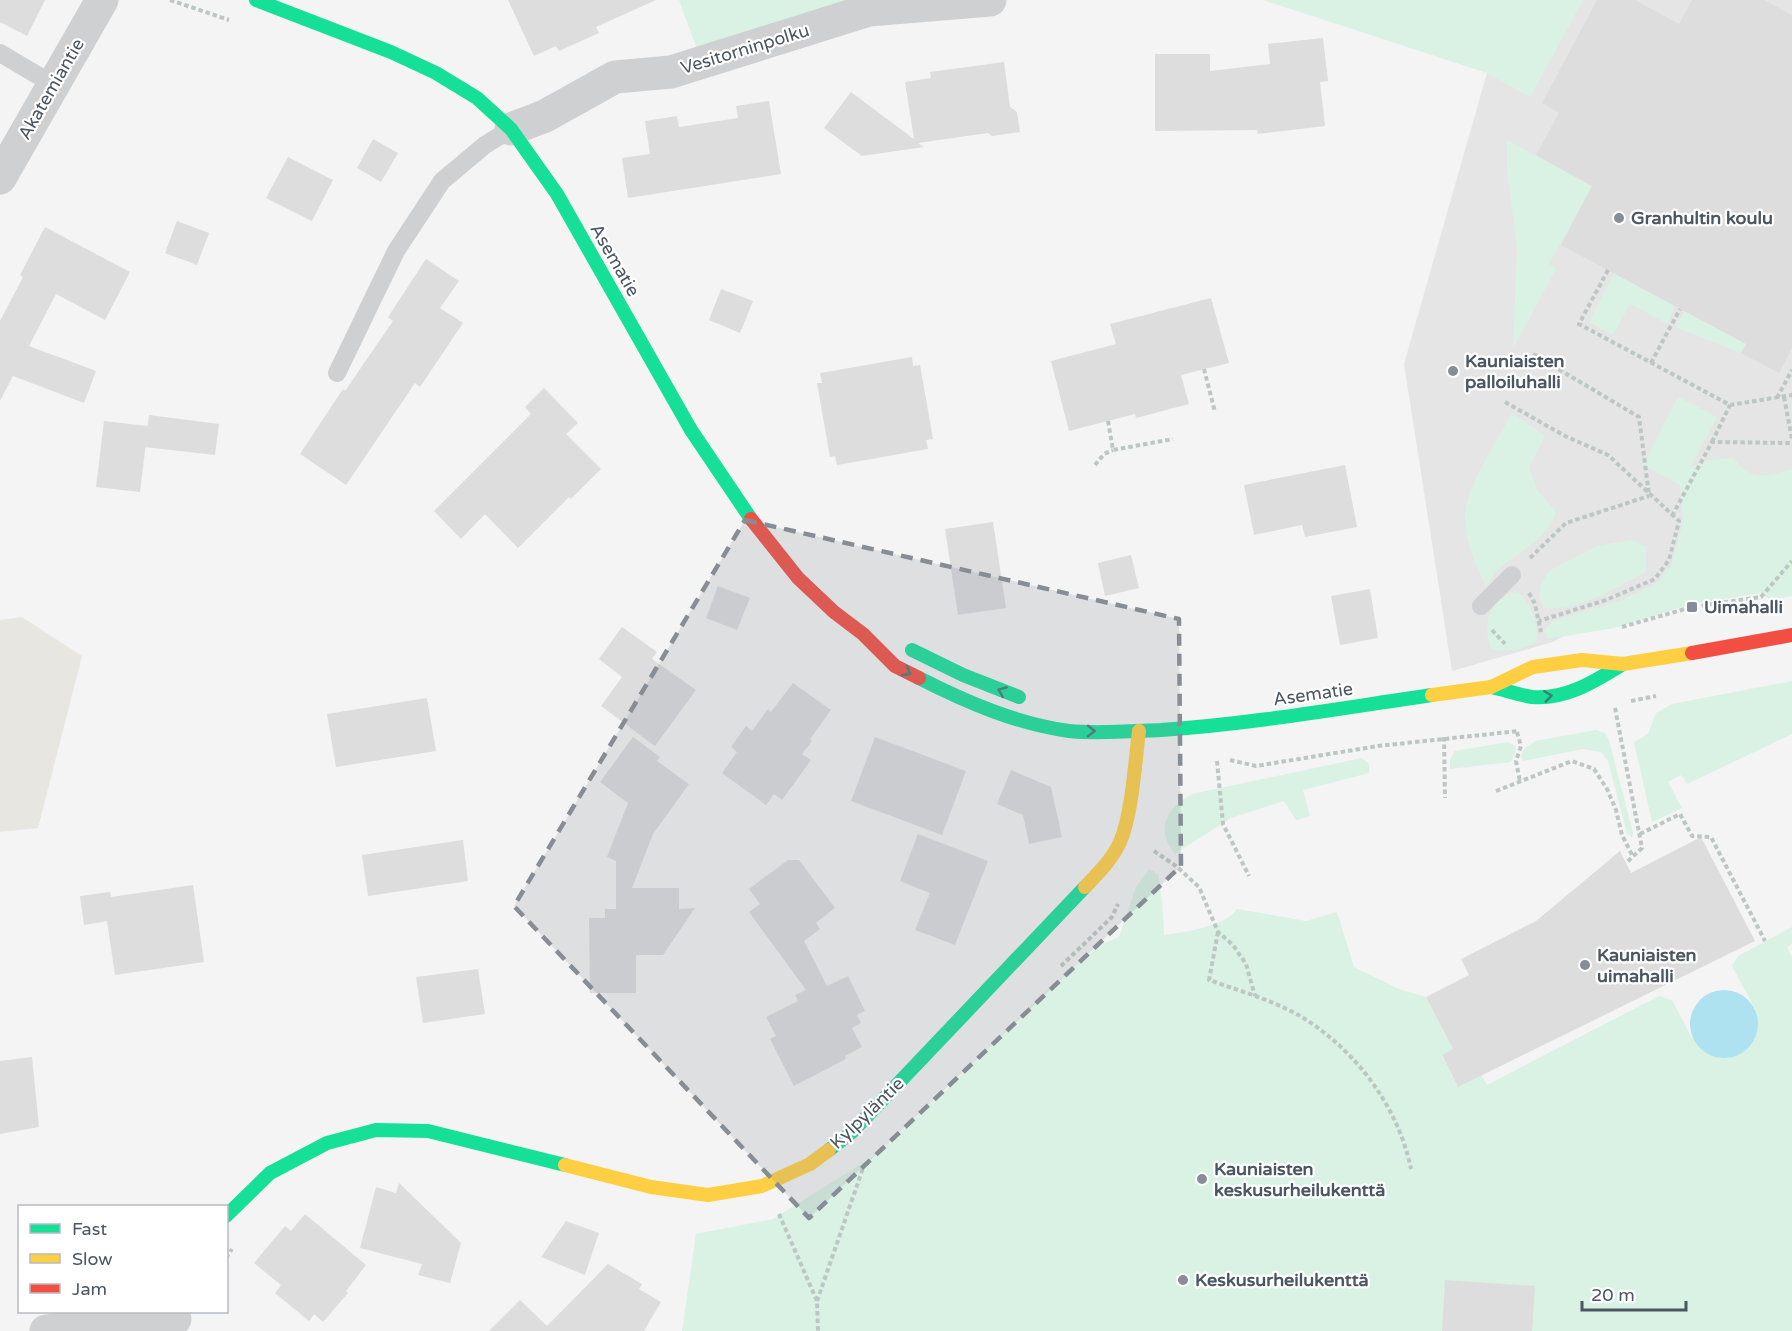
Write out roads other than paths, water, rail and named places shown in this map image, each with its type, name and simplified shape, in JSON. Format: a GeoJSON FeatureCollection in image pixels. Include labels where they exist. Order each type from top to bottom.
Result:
{"type":"FeatureCollection","features":[{"type":"Feature","properties":{"kind":"street","name":"Akatemiantie"},"geometry":{"type":"LineString","coordinates":[[0,178],[102,0]]}},
{"type":"Feature","properties":{"kind":"street","name":"Asematie"},"geometry":{"type":"LineString","coordinates":[[256,0],[391,52],[436,73],[477,98],[511,129],[557,194],[691,430],[762,534],[798,578],[834,612],[863,634],[895,666],[958,698],[1016,718],[1070,731],[1139,731],[1204,727],[1491,687],[1533,667],[1582,660],[1623,664],[1792,634]]}},
{"type":"Feature","properties":{"kind":"street","name":"Vesitorninpolku"},"geometry":{"type":"LineString","coordinates":[[511,129],[545,116],[615,76],[671,72],[869,10],[990,0]]}},
{"type":"Feature","properties":{"kind":"street","name":"Asematie"},"geometry":{"type":"LineString","coordinates":[[863,634],[896,645],[963,675],[1029,700]]}},
{"type":"Feature","properties":{"kind":"street","name":"Asematie"},"geometry":{"type":"LineString","coordinates":[[1491,687],[1537,697],[1558,694],[1581,689],[1623,664]]}},
{"type":"Feature","properties":{"kind":"street","name":"Asematie"},"geometry":{"type":"LineString","coordinates":[[1098,718],[1139,731]]}},
{"type":"Feature","properties":{"kind":"street","name":"Kylpyläntie"},"geometry":{"type":"LineString","coordinates":[[228,1214],[270,1173],[327,1143],[376,1130],[428,1131],[651,1187],[708,1195],[762,1186],[810,1164],[852,1132],[1105,866],[1120,842],[1127,818],[1139,731]]}},
{"type":"Feature","properties":{"kind":"street"},"geometry":{"type":"LineString","coordinates":[[46,1331],[152,1316],[174,1320]]}},
{"type":"Feature","properties":{"kind":"lane"},"geometry":{"type":"LineString","coordinates":[[0,53],[54,85]]}},
{"type":"Feature","properties":{"kind":"lane"},"geometry":{"type":"LineString","coordinates":[[337,373],[396,251],[442,182],[485,145],[511,129]]}},
{"type":"Feature","properties":{"kind":"lane"},"geometry":{"type":"LineString","coordinates":[[1481,606],[1512,575]]}},
{"type":"Feature","properties":{"kind":"water"},"geometry":{"type":"Polygon","coordinates":[[[1717,990],[1731,990],[1743,995],[1753,1005],[1758,1024],[1753,1043],[1743,1053],[1731,1058],[1717,1058],[1705,1053],[1695,1043],[1690,1031],[1690,1017],[1695,1005],[1705,995],[1717,990]]]}},
{"type":"Feature","properties":{"kind":"place","name":"Granhultin koulu"},"geometry":{"type":"Point","coordinates":[1619,218]}},
{"type":"Feature","properties":{"kind":"place","name":"Kauniaisten palloiluhalli"},"geometry":{"type":"Point","coordinates":[1453,371]}},
{"type":"Feature","properties":{"kind":"place","name":"Uimahalli"},"geometry":{"type":"Point","coordinates":[1692,607]}},
{"type":"Feature","properties":{"kind":"place","name":"Kauniaisten uimahalli"},"geometry":{"type":"Point","coordinates":[1585,965]}},
{"type":"Feature","properties":{"kind":"place","name":"Kauniaisten keskusurheilukenttä"},"geometry":{"type":"Point","coordinates":[1202,1179]}},
{"type":"Feature","properties":{"kind":"place","name":"Keskusurheilukenttä"},"geometry":{"type":"Point","coordinates":[1183,1280]}}]}
